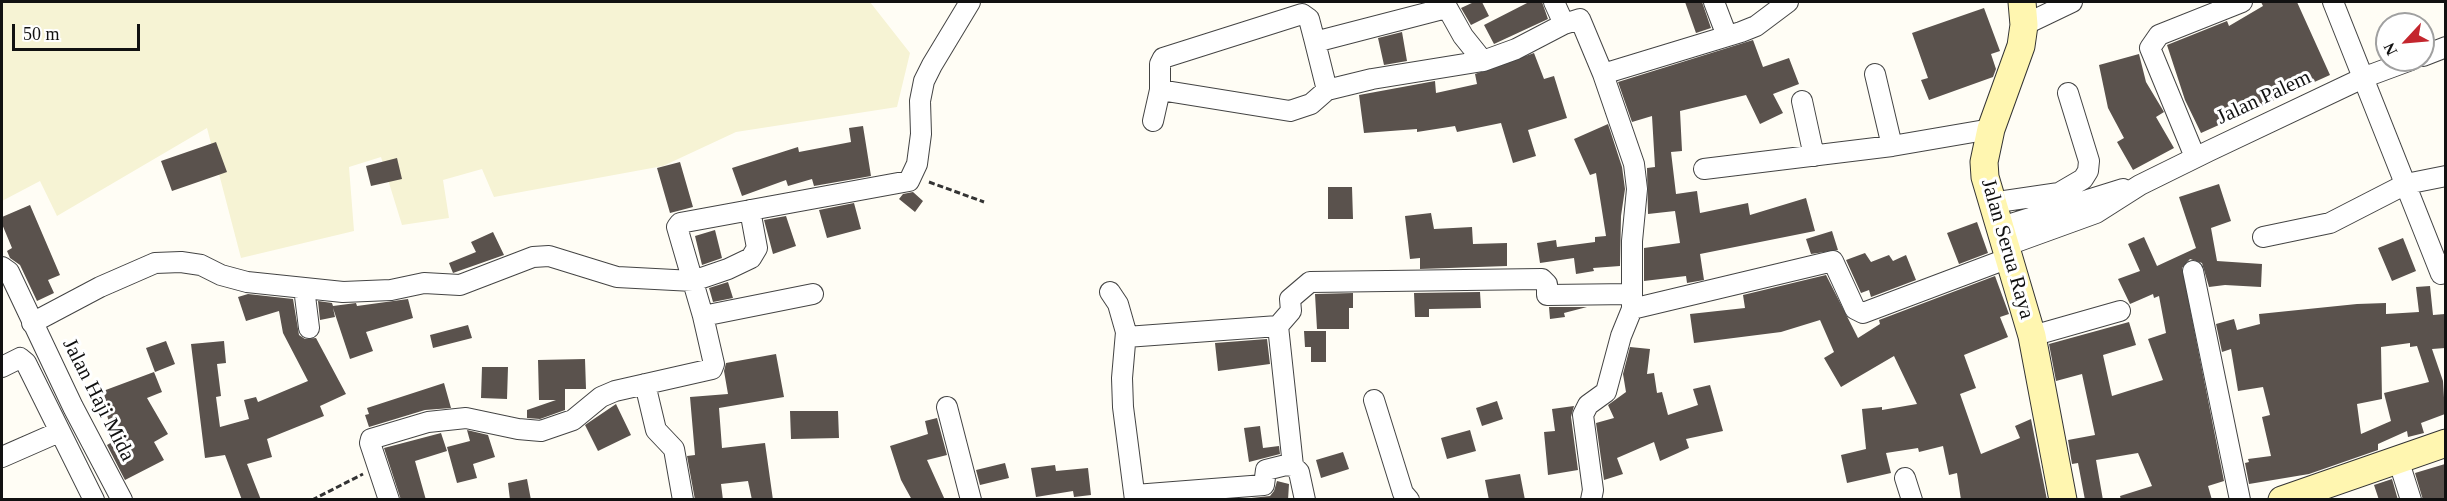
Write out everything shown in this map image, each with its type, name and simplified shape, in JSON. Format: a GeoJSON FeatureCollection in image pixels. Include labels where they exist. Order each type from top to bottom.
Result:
{"type":"FeatureCollection","features":[{"type":"Feature","properties":{"kind":"main road","name":"Jalan Serua Raya"},"geometry":{"type":"LineString","coordinates":[[2023,13],[2021,46],[1991,129],[1984,162],[2001,234],[2032,336],[2063,500]]}},
{"type":"Feature","properties":{"kind":"main road"},"geometry":{"type":"LineString","coordinates":[[2293,498],[2445,443]]}},
{"type":"Feature","properties":{"kind":"street"},"geometry":{"type":"LineString","coordinates":[[389,500],[370,443],[371,439],[428,422],[466,418],[518,429],[541,431],[573,420],[601,397],[645,384],[712,369],[714,364],[703,316],[677,227],[680,223],[903,184],[913,176],[921,134],[920,101],[924,81],[970,2]]}},
{"type":"Feature","properties":{"kind":"street"},"geometry":{"type":"LineString","coordinates":[[1554,2],[1564,24]]}},
{"type":"Feature","properties":{"kind":"street"},"geometry":{"type":"LineString","coordinates":[[1714,2],[1727,36]]}},
{"type":"Feature","properties":{"kind":"street"},"geometry":{"type":"LineString","coordinates":[[1603,74],[1756,26],[1786,2]]}},
{"type":"Feature","properties":{"kind":"street"},"geometry":{"type":"LineString","coordinates":[[2023,13],[2072,2]]}},
{"type":"Feature","properties":{"kind":"street"},"geometry":{"type":"LineString","coordinates":[[2195,157],[2150,48],[2159,35],[2242,2]]}},
{"type":"Feature","properties":{"kind":"street"},"geometry":{"type":"LineString","coordinates":[[2333,2],[2365,77],[2441,274]]}},
{"type":"Feature","properties":{"kind":"street"},"geometry":{"type":"LineString","coordinates":[[1316,42],[1445,5],[1463,36],[1483,61]]}},
{"type":"Feature","properties":{"kind":"street"},"geometry":{"type":"LineString","coordinates":[[1153,121],[1160,90],[1160,64],[1163,58],[1302,14],[1309,19],[1327,90]]}},
{"type":"Feature","properties":{"kind":"street"},"geometry":{"type":"LineString","coordinates":[[1160,90],[1290,111],[1311,104],[1327,90],[1372,79],[1483,61],[1516,49],[1575,19],[1582,21],[1603,74],[1636,175],[1632,302],[1606,392],[1584,410],[1592,500]]}},
{"type":"Feature","properties":{"kind":"street","name":"Jalan Palem"},"geometry":{"type":"LineString","coordinates":[[2001,234],[2093,206],[2379,72]]}},
{"type":"Feature","properties":{"kind":"street"},"geometry":{"type":"LineString","coordinates":[[1875,74],[1892,146]]}},
{"type":"Feature","properties":{"kind":"street"},"geometry":{"type":"LineString","coordinates":[[1126,337],[1278,326],[1291,311],[1290,299],[1310,282],[1542,279],[1547,284],[1547,295],[1632,302],[1833,261],[1855,309],[1863,313],[2001,234],[2083,179],[2088,171],[2089,161],[2068,93]]}},
{"type":"Feature","properties":{"kind":"street"},"geometry":{"type":"LineString","coordinates":[[1802,101],[1814,156]]}},
{"type":"Feature","properties":{"kind":"street"},"geometry":{"type":"LineString","coordinates":[[1704,170],[1892,146],[1991,129]]}},
{"type":"Feature","properties":{"kind":"street"},"geometry":{"type":"LineString","coordinates":[[2263,237],[2330,223],[2406,184],[2445,176]]}},
{"type":"Feature","properties":{"kind":"street"},"geometry":{"type":"LineString","coordinates":[[32,323],[100,287],[155,263],[191,263],[248,282],[343,292],[391,290],[424,284],[460,285],[533,257],[549,256],[617,278],[693,281],[728,270],[751,258],[757,248],[750,210]]}},
{"type":"Feature","properties":{"kind":"street","name":"Jalan Haji Mida"},"geometry":{"type":"LineString","coordinates":[[2,267],[9,272],[32,323],[122,500]]}},
{"type":"Feature","properties":{"kind":"street"},"geometry":{"type":"LineString","coordinates":[[2193,271],[2240,500]]}},
{"type":"Feature","properties":{"kind":"street"},"geometry":{"type":"LineString","coordinates":[[304,288],[309,328]]}},
{"type":"Feature","properties":{"kind":"street"},"geometry":{"type":"LineString","coordinates":[[1110,292],[1118,304],[1126,337],[1123,397],[1135,497],[1264,485],[1266,470],[1286,465],[1293,466],[1299,472],[1305,500]]}},
{"type":"Feature","properties":{"kind":"street"},"geometry":{"type":"LineString","coordinates":[[703,316],[813,294]]}},
{"type":"Feature","properties":{"kind":"street"},"geometry":{"type":"LineString","coordinates":[[2032,336],[2121,311]]}},
{"type":"Feature","properties":{"kind":"street"},"geometry":{"type":"LineString","coordinates":[[1278,326],[1293,466]]}},
{"type":"Feature","properties":{"kind":"street"},"geometry":{"type":"LineString","coordinates":[[2,367],[20,358],[23,360],[94,500]]}},
{"type":"Feature","properties":{"kind":"street"},"geometry":{"type":"LineString","coordinates":[[645,384],[656,430],[674,449],[683,500]]}},
{"type":"Feature","properties":{"kind":"street"},"geometry":{"type":"LineString","coordinates":[[1374,400],[1403,493],[1409,500]]}},
{"type":"Feature","properties":{"kind":"street"},"geometry":{"type":"LineString","coordinates":[[946,407],[972,500]]}},
{"type":"Feature","properties":{"kind":"street"},"geometry":{"type":"LineString","coordinates":[[2,457],[59,432]]}},
{"type":"Feature","properties":{"kind":"street"},"geometry":{"type":"LineString","coordinates":[[2398,459],[2411,500]]}},
{"type":"Feature","properties":{"kind":"street"},"geometry":{"type":"LineString","coordinates":[[1905,478],[1912,500]]}},
{"type":"Feature","properties":{"kind":"path"},"geometry":{"type":"LineString","coordinates":[[913,176],[984,202]]}},
{"type":"Feature","properties":{"kind":"path"},"geometry":{"type":"LineString","coordinates":[[312,500],[378,467]]}},
{"type":"Feature","properties":{"kind":"shaded area"},"geometry":{"type":"Polygon","coordinates":[[[2,2],[870,2],[910,53],[897,107],[736,132],[663,166],[494,197],[482,169],[443,180],[449,218],[402,225],[381,157],[349,167],[354,231],[241,258],[207,128],[57,216],[40,181],[2,201],[2,2]]]}},
{"type":"Feature","properties":{"kind":"building"},"geometry":{"type":"Polygon","coordinates":[[[1474,2],[1482,2],[1489,16],[1471,25],[1461,8],[1474,2]]]}},
{"type":"Feature","properties":{"kind":"building"},"geometry":{"type":"Polygon","coordinates":[[[1529,2],[1542,2],[1548,19],[1494,44],[1484,25],[1529,2]]]}},
{"type":"Feature","properties":{"kind":"building"},"geometry":{"type":"Polygon","coordinates":[[[1685,2],[1702,2],[1711,28],[1696,33],[1685,2]]]}},
{"type":"Feature","properties":{"kind":"building"},"geometry":{"type":"Polygon","coordinates":[[[2261,2],[2297,2],[2330,75],[2201,133],[2185,100],[2167,45],[2227,21],[2229,26],[2263,6],[2261,2]]]}},
{"type":"Feature","properties":{"kind":"building"},"geometry":{"type":"Polygon","coordinates":[[[1984,8],[2000,51],[1991,54],[1996,69],[1993,77],[1929,100],[1921,80],[1928,78],[1912,33],[1984,8]]]}},
{"type":"Feature","properties":{"kind":"building"},"geometry":{"type":"Polygon","coordinates":[[[1402,32],[1407,61],[1384,65],[1378,38],[1402,32]]]}},
{"type":"Feature","properties":{"kind":"building"},"geometry":{"type":"Polygon","coordinates":[[[1753,40],[1763,67],[1789,58],[1799,84],[1773,94],[1783,113],[1760,124],[1746,95],[1680,111],[1682,151],[1671,152],[1676,194],[1697,191],[1700,213],[1748,203],[1750,215],[1806,198],[1815,231],[1700,254],[1704,280],[1687,283],[1686,276],[1644,281],[1644,248],[1680,243],[1675,211],[1648,214],[1647,168],[1655,167],[1652,116],[1632,122],[1618,82],[1753,40]]]}},
{"type":"Feature","properties":{"kind":"building"},"geometry":{"type":"Polygon","coordinates":[[[1534,53],[1544,79],[1554,76],[1567,118],[1528,130],[1536,156],[1513,163],[1501,123],[1457,132],[1455,126],[1417,132],[1417,129],[1364,133],[1359,95],[1435,81],[1436,93],[1477,84],[1475,74],[1534,53]]]}},
{"type":"Feature","properties":{"kind":"building"},"geometry":{"type":"Polygon","coordinates":[[[2139,54],[2146,82],[2164,112],[2156,117],[2174,148],[2133,170],[2117,142],[2124,138],[2108,108],[2099,65],[2139,54]]]}},
{"type":"Feature","properties":{"kind":"building"},"geometry":{"type":"Polygon","coordinates":[[[1608,124],[1622,167],[1625,189],[1621,216],[1620,266],[1593,268],[1594,271],[1576,274],[1574,258],[1540,263],[1537,243],[1556,240],[1557,247],[1595,242],[1595,237],[1606,236],[1596,173],[1590,175],[1574,139],[1608,124]]]}},
{"type":"Feature","properties":{"kind":"building"},"geometry":{"type":"Polygon","coordinates":[[[863,126],[871,176],[814,186],[812,179],[788,186],[786,180],[742,196],[732,168],[798,147],[799,152],[851,142],[849,128],[863,126]]]}},
{"type":"Feature","properties":{"kind":"building"},"geometry":{"type":"Polygon","coordinates":[[[216,142],[227,172],[172,191],[161,161],[216,142]]]}},
{"type":"Feature","properties":{"kind":"building"},"geometry":{"type":"Polygon","coordinates":[[[397,158],[402,179],[371,186],[366,166],[397,158]]]}},
{"type":"Feature","properties":{"kind":"building"},"geometry":{"type":"Polygon","coordinates":[[[680,162],[693,207],[670,213],[657,168],[680,162]]]}},
{"type":"Feature","properties":{"kind":"building"},"geometry":{"type":"Polygon","coordinates":[[[2219,184],[2231,221],[2211,228],[2217,261],[2262,264],[2261,287],[2225,285],[2209,287],[2202,263],[2190,259],[2182,268],[2224,481],[2208,486],[2212,500],[2121,500],[2120,496],[2152,486],[2138,453],[2096,460],[2103,500],[2085,500],[2078,463],[2072,464],[2068,440],[2095,435],[2082,374],[2056,381],[2049,344],[2129,322],[2136,345],[2103,355],[2112,396],[2163,380],[2148,339],[2166,333],[2159,296],[2154,298],[2153,294],[2130,304],[2118,279],[2140,271],[2128,244],[2144,237],[2157,266],[2196,248],[2179,197],[2219,184]]]}},
{"type":"Feature","properties":{"kind":"building"},"geometry":{"type":"Polygon","coordinates":[[[1328,187],[1352,187],[1353,219],[1328,219],[1328,187]]]}},
{"type":"Feature","properties":{"kind":"building"},"geometry":{"type":"Polygon","coordinates":[[[913,192],[923,201],[915,212],[899,199],[903,194],[913,192]]]}},
{"type":"Feature","properties":{"kind":"building"},"geometry":{"type":"Polygon","coordinates":[[[854,203],[861,229],[827,238],[819,210],[854,203]]]}},
{"type":"Feature","properties":{"kind":"building"},"geometry":{"type":"Polygon","coordinates":[[[30,205],[60,275],[48,280],[54,293],[37,301],[20,265],[10,258],[7,251],[12,248],[2,224],[2,217],[30,205]]]}},
{"type":"Feature","properties":{"kind":"building"},"geometry":{"type":"Polygon","coordinates":[[[1431,213],[1434,229],[1472,227],[1473,244],[1507,243],[1507,266],[1420,269],[1420,258],[1410,259],[1405,216],[1431,213]]]}},
{"type":"Feature","properties":{"kind":"building"},"geometry":{"type":"Polygon","coordinates":[[[786,216],[796,246],[773,254],[764,220],[786,216]]]}},
{"type":"Feature","properties":{"kind":"building"},"geometry":{"type":"Polygon","coordinates":[[[1977,222],[1988,253],[1959,264],[1947,233],[1977,222]]]}},
{"type":"Feature","properties":{"kind":"building"},"geometry":{"type":"Polygon","coordinates":[[[715,230],[722,258],[702,265],[695,236],[715,230]]]}},
{"type":"Feature","properties":{"kind":"building"},"geometry":{"type":"Polygon","coordinates":[[[1832,231],[1838,250],[1811,254],[1806,239],[1832,231]]]}},
{"type":"Feature","properties":{"kind":"building"},"geometry":{"type":"Polygon","coordinates":[[[493,232],[504,255],[453,273],[449,263],[476,252],[471,242],[493,232]]]}},
{"type":"Feature","properties":{"kind":"building"},"geometry":{"type":"Polygon","coordinates":[[[2403,238],[2416,271],[2392,281],[2378,248],[2403,238]]]}},
{"type":"Feature","properties":{"kind":"building"},"geometry":{"type":"Polygon","coordinates":[[[1865,253],[1871,262],[1889,255],[1893,261],[1906,255],[1916,280],[1871,297],[1869,290],[1861,293],[1846,260],[1865,253]]]}},
{"type":"Feature","properties":{"kind":"building"},"geometry":{"type":"Polygon","coordinates":[[[1826,275],[1858,338],[1880,324],[1879,320],[1995,276],[2009,314],[2000,317],[2008,337],[1964,355],[1976,388],[1960,394],[1981,454],[2020,438],[2015,426],[2031,419],[2047,500],[1961,500],[1957,473],[1949,475],[1943,446],[1919,452],[1918,448],[1886,453],[1891,473],[1847,483],[1841,455],[1866,449],[1862,409],[1882,407],[1882,410],[1917,404],[1894,356],[1841,387],[1824,358],[1834,352],[1820,320],[1781,332],[1694,343],[1690,314],[1745,308],[1743,295],[1826,275]]]}},
{"type":"Feature","properties":{"kind":"building"},"geometry":{"type":"Polygon","coordinates":[[[728,282],[733,298],[713,302],[709,288],[728,282]]]}},
{"type":"Feature","properties":{"kind":"building"},"geometry":{"type":"Polygon","coordinates":[[[2430,286],[2433,315],[2445,314],[2445,348],[2432,349],[2443,381],[2445,414],[2421,423],[2424,433],[2408,437],[2407,431],[2378,444],[2378,450],[2309,474],[2249,484],[2245,463],[2249,462],[2248,459],[2271,456],[2262,417],[2270,415],[2263,387],[2238,391],[2231,349],[2222,352],[2216,324],[2234,319],[2237,330],[2260,324],[2259,314],[2357,304],[2386,303],[2386,314],[2419,312],[2416,287],[2430,286]],[[2410,343],[2381,347],[2382,399],[2357,404],[2361,434],[2391,421],[2384,393],[2429,382],[2417,346],[2410,347],[2410,343]]]}},
{"type":"Feature","properties":{"kind":"building"},"geometry":{"type":"Polygon","coordinates":[[[1480,292],[1481,308],[1429,309],[1429,317],[1415,317],[1414,293],[1480,292]]]}},
{"type":"Feature","properties":{"kind":"building"},"geometry":{"type":"Polygon","coordinates":[[[1353,293],[1353,308],[1349,308],[1349,329],[1317,329],[1315,294],[1353,293]]]}},
{"type":"Feature","properties":{"kind":"building"},"geometry":{"type":"Polygon","coordinates":[[[248,294],[293,299],[299,335],[305,339],[316,338],[346,394],[320,406],[324,416],[267,439],[272,457],[247,464],[261,500],[242,500],[225,455],[205,458],[191,344],[224,341],[226,363],[217,364],[221,396],[216,397],[220,427],[249,419],[244,400],[256,397],[258,402],[308,381],[283,333],[279,311],[246,321],[238,297],[248,294]]]}},
{"type":"Feature","properties":{"kind":"building"},"geometry":{"type":"Polygon","coordinates":[[[408,299],[413,318],[366,332],[373,351],[350,359],[333,308],[335,317],[320,320],[318,301],[332,303],[333,306],[356,303],[357,306],[408,299]]]}},
{"type":"Feature","properties":{"kind":"building"},"geometry":{"type":"Polygon","coordinates":[[[1549,307],[1587,307],[1564,313],[1565,317],[1550,319],[1549,307]]]}},
{"type":"Feature","properties":{"kind":"building"},"geometry":{"type":"Polygon","coordinates":[[[468,325],[472,338],[433,348],[430,335],[468,325]]]}},
{"type":"Feature","properties":{"kind":"building"},"geometry":{"type":"Polygon","coordinates":[[[1304,331],[1326,331],[1326,362],[1311,362],[1311,347],[1305,347],[1304,331]]]}},
{"type":"Feature","properties":{"kind":"building"},"geometry":{"type":"Polygon","coordinates":[[[1267,339],[1270,364],[1218,371],[1215,343],[1267,339]]]}},
{"type":"Feature","properties":{"kind":"building"},"geometry":{"type":"Polygon","coordinates":[[[166,341],[175,364],[155,372],[146,348],[166,341]]]}},
{"type":"Feature","properties":{"kind":"building"},"geometry":{"type":"Polygon","coordinates":[[[1630,347],[1650,349],[1647,374],[1654,373],[1657,393],[1662,392],[1668,415],[1698,405],[1693,389],[1710,385],[1723,431],[1686,439],[1689,448],[1660,461],[1654,442],[1617,458],[1623,474],[1604,480],[1596,423],[1614,418],[1608,405],[1626,392],[1623,374],[1630,347]]]}},
{"type":"Feature","properties":{"kind":"building"},"geometry":{"type":"Polygon","coordinates":[[[776,354],[784,397],[719,408],[722,448],[765,443],[773,500],[752,500],[748,481],[721,484],[723,500],[695,500],[687,456],[695,455],[690,397],[728,394],[724,371],[726,363],[776,354]]]}},
{"type":"Feature","properties":{"kind":"building"},"geometry":{"type":"Polygon","coordinates":[[[585,359],[586,389],[565,389],[565,410],[540,419],[527,418],[527,410],[556,400],[539,400],[538,360],[585,359]]]}},
{"type":"Feature","properties":{"kind":"building"},"geometry":{"type":"Polygon","coordinates":[[[482,367],[508,367],[507,399],[481,398],[482,367]]]}},
{"type":"Feature","properties":{"kind":"building"},"geometry":{"type":"Polygon","coordinates":[[[154,372],[162,392],[147,398],[168,434],[154,442],[164,460],[125,480],[107,445],[114,441],[103,391],[154,372]]]}},
{"type":"Feature","properties":{"kind":"building"},"geometry":{"type":"Polygon","coordinates":[[[444,383],[451,408],[425,410],[369,427],[365,415],[369,414],[367,408],[444,383]]]}},
{"type":"Feature","properties":{"kind":"building"},"geometry":{"type":"Polygon","coordinates":[[[1497,401],[1503,419],[1482,426],[1476,408],[1497,401]]]}},
{"type":"Feature","properties":{"kind":"building"},"geometry":{"type":"Polygon","coordinates":[[[616,404],[631,435],[598,451],[585,425],[616,404]]]}},
{"type":"Feature","properties":{"kind":"building"},"geometry":{"type":"Polygon","coordinates":[[[1574,406],[1571,417],[1578,470],[1548,475],[1544,432],[1555,431],[1552,409],[1574,406]]]}},
{"type":"Feature","properties":{"kind":"building"},"geometry":{"type":"Polygon","coordinates":[[[790,411],[838,411],[839,438],[791,439],[790,411]]]}},
{"type":"Feature","properties":{"kind":"building"},"geometry":{"type":"Polygon","coordinates":[[[937,418],[947,455],[927,460],[945,500],[912,500],[901,480],[890,446],[928,434],[925,421],[937,418]]]}},
{"type":"Feature","properties":{"kind":"building"},"geometry":{"type":"Polygon","coordinates":[[[1260,426],[1263,448],[1279,446],[1280,454],[1249,462],[1244,428],[1260,426]]]}},
{"type":"Feature","properties":{"kind":"building"},"geometry":{"type":"Polygon","coordinates":[[[467,430],[488,435],[495,457],[473,464],[477,478],[457,483],[447,447],[470,441],[467,430]]]}},
{"type":"Feature","properties":{"kind":"building"},"geometry":{"type":"Polygon","coordinates":[[[1470,430],[1476,451],[1447,459],[1441,438],[1470,430]]]}},
{"type":"Feature","properties":{"kind":"building"},"geometry":{"type":"Polygon","coordinates":[[[441,433],[447,451],[415,461],[426,500],[401,500],[384,448],[441,433]]]}},
{"type":"Feature","properties":{"kind":"building"},"geometry":{"type":"Polygon","coordinates":[[[1343,452],[1349,469],[1321,478],[1316,460],[1343,452]]]}},
{"type":"Feature","properties":{"kind":"building"},"geometry":{"type":"Polygon","coordinates":[[[1005,463],[1009,478],[980,485],[976,470],[1005,463]]]}},
{"type":"Feature","properties":{"kind":"building"},"geometry":{"type":"Polygon","coordinates":[[[2445,464],[2445,500],[2423,500],[2415,473],[2445,464]]]}},
{"type":"Feature","properties":{"kind":"building"},"geometry":{"type":"Polygon","coordinates":[[[1055,465],[1056,471],[1088,468],[1091,495],[1074,497],[1073,491],[1036,497],[1031,468],[1055,465]]]}},
{"type":"Feature","properties":{"kind":"building"},"geometry":{"type":"Polygon","coordinates":[[[1520,474],[1525,500],[1489,500],[1485,480],[1520,474]]]}},
{"type":"Feature","properties":{"kind":"building"},"geometry":{"type":"Polygon","coordinates":[[[527,479],[531,500],[510,500],[508,483],[527,479]]]}},
{"type":"Feature","properties":{"kind":"building"},"geometry":{"type":"Polygon","coordinates":[[[2392,479],[2398,500],[2379,500],[2374,485],[2392,479]]]}},
{"type":"Feature","properties":{"kind":"building"},"geometry":{"type":"Polygon","coordinates":[[[1277,481],[1289,484],[1288,500],[1232,500],[1270,496],[1277,481]]]}}]}
